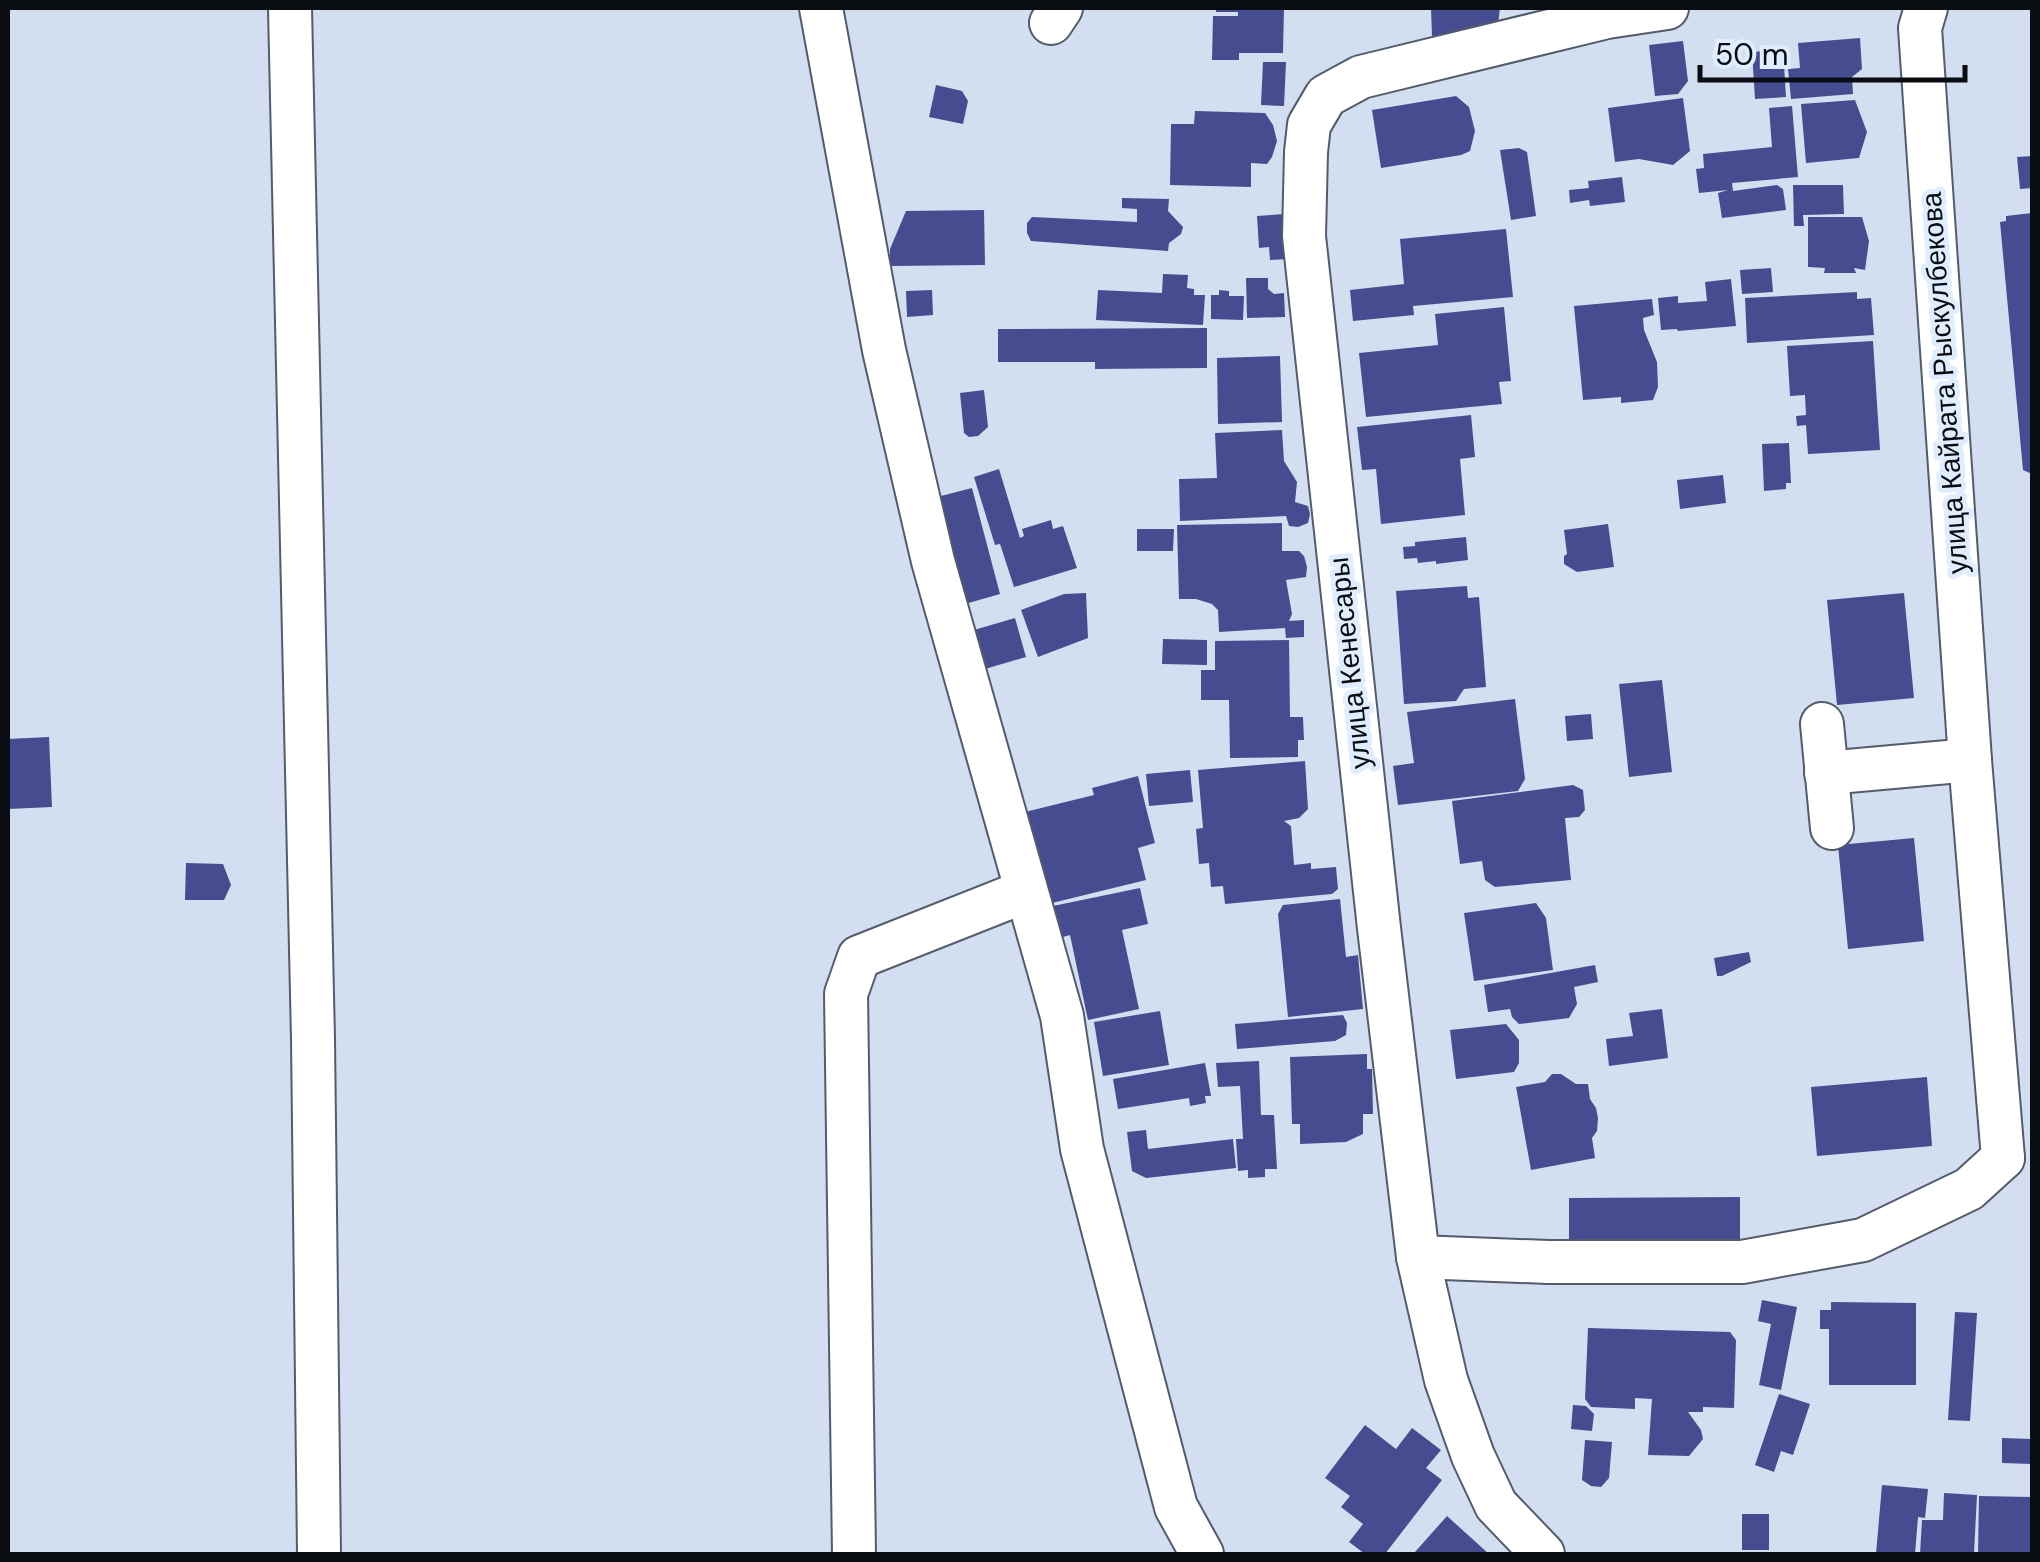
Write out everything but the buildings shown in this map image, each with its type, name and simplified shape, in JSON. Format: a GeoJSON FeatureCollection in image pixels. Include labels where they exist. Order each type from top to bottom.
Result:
{"type":"FeatureCollection","features":[{"type":"Feature","properties":{"kind":"street"},"geometry":{"type":"LineString","coordinates":[[290,8],[314,1039],[319,1554]]}},
{"type":"Feature","properties":{"kind":"street"},"geometry":{"type":"LineString","coordinates":[[820,8],[884,350],[933,561],[1062,1016],[1082,1149],[1176,1507],[1202,1554]]}},
{"type":"Feature","properties":{"kind":"street","name":"улица Кенесары"},"geometry":{"type":"LineString","coordinates":[[1543,1554],[1496,1505],[1473,1456],[1446,1380],[1418,1257],[1319,387],[1304,236],[1306,152],[1309,125],[1326,96],[1360,76],[1538,20],[1607,17],[1667,8]]}},
{"type":"Feature","properties":{"kind":"street","name":"улица Кайрата Рыскулбекова"},"geometry":{"type":"LineString","coordinates":[[1926,8],[1920,28],[1970,760],[2018,1161]]}},
{"type":"Feature","properties":{"kind":"street"},"geometry":{"type":"LineString","coordinates":[[1822,724],[1832,828]]}},
{"type":"Feature","properties":{"kind":"street"},"geometry":{"type":"LineString","coordinates":[[1826,773],[1970,760]]}},
{"type":"Feature","properties":{"kind":"street"},"geometry":{"type":"LineString","coordinates":[[854,1554],[846,994],[858,957],[1026,890]]}},
{"type":"Feature","properties":{"kind":"street"},"geometry":{"type":"LineString","coordinates":[[1418,1257],[1742,1262],[1864,1240],[2018,1161]]}}]}
